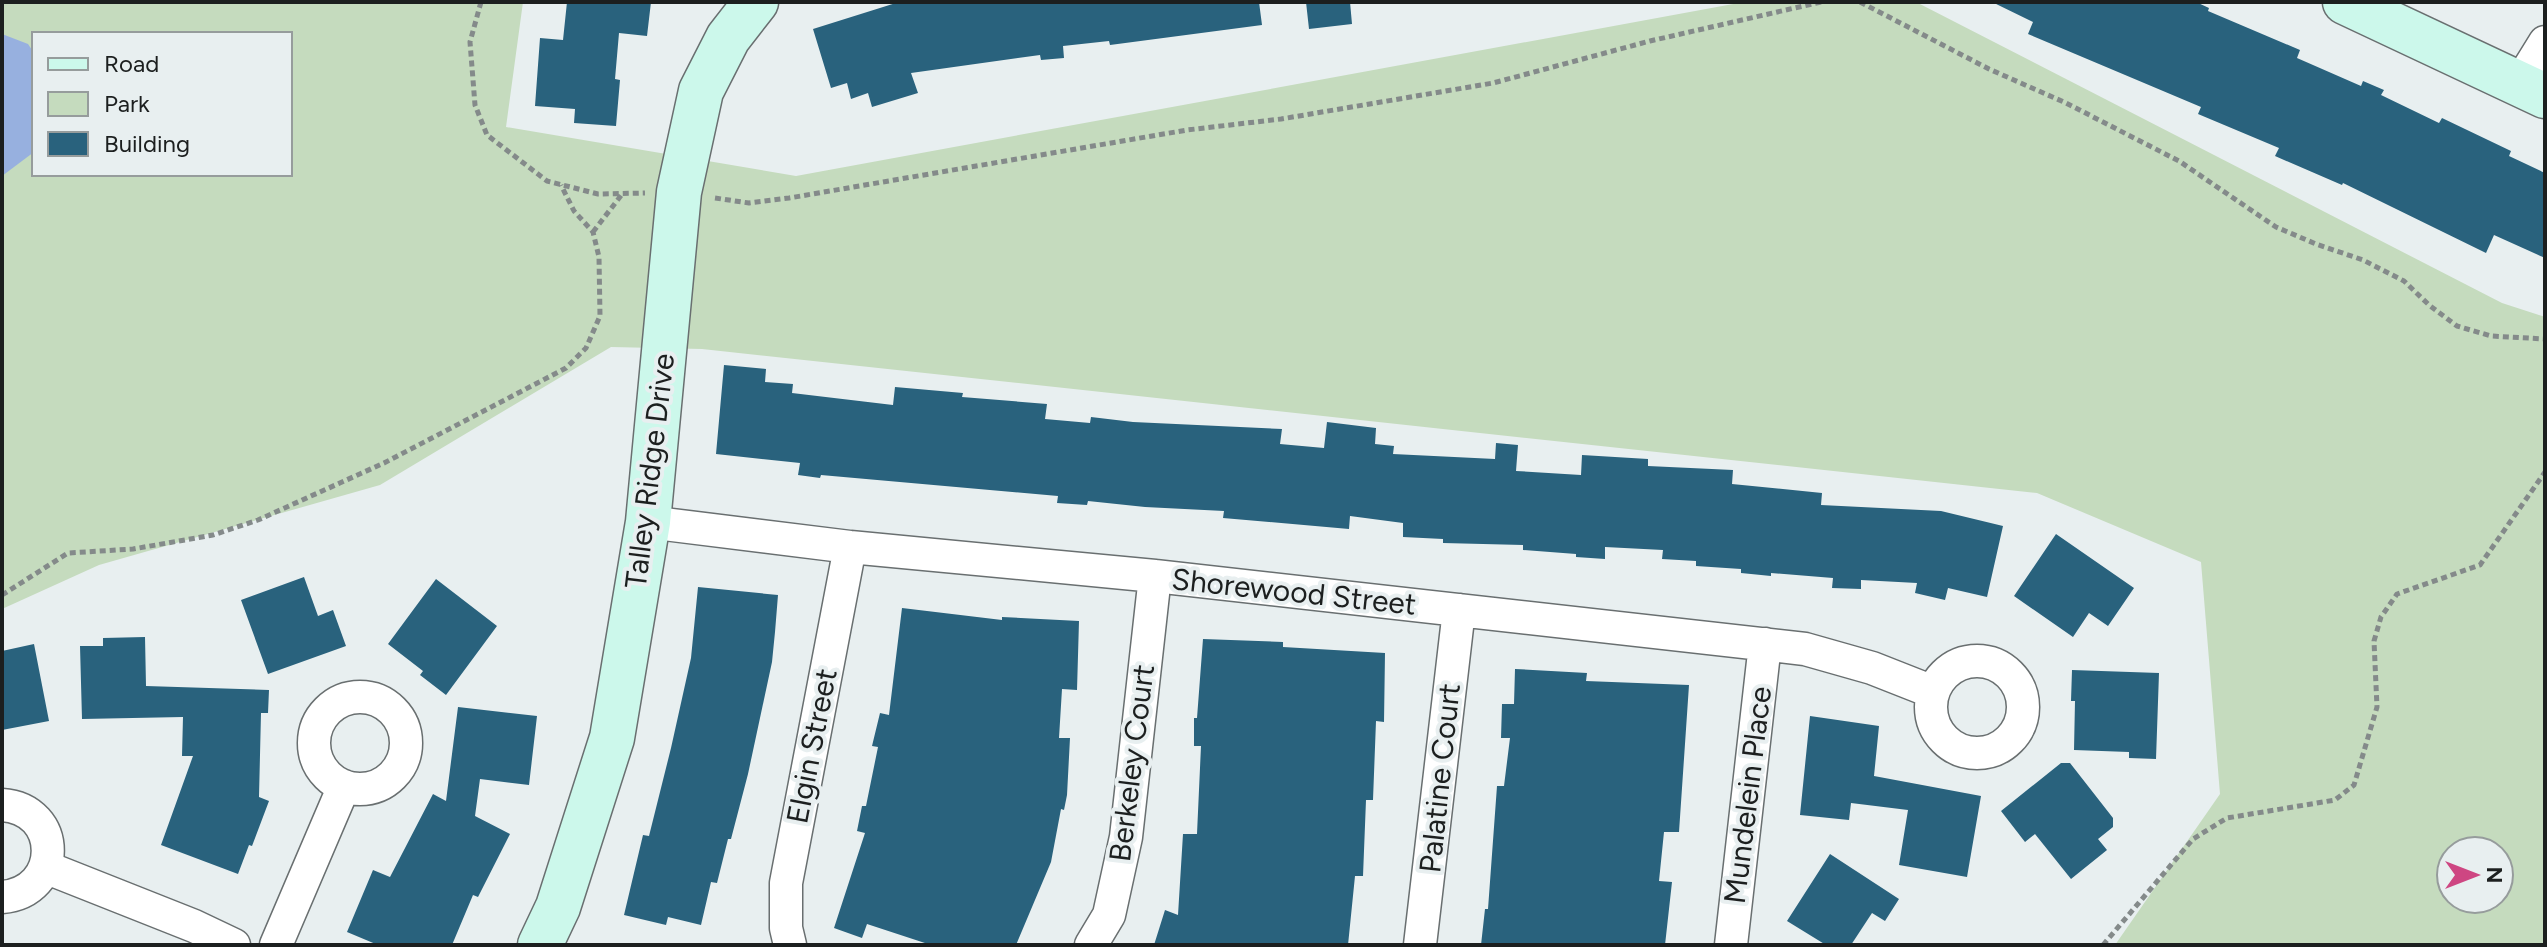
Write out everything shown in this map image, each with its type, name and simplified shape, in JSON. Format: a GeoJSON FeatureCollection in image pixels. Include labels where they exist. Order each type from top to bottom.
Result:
{"type":"FeatureCollection","features":[{"type":"Feature","properties":{"kind":"street","name":"Talley Ridge Drive"},"geometry":{"type":"LineString","coordinates":[[540,945],[558,907],[612,738],[648,522],[679,192],[701,91],[728,38],[756,2]]}},
{"type":"Feature","properties":{"kind":"street"},"geometry":{"type":"LineString","coordinates":[[2345,2],[2532,90],[2545,42]]}},
{"type":"Feature","properties":{"kind":"street","name":"Shorewood Street"},"geometry":{"type":"LineString","coordinates":[[648,522],[850,547],[1155,576],[1765,644],[1819,653],[1872,668],[1933,692]]}},
{"type":"Feature","properties":{"kind":"street","name":"Elgin Street"},"geometry":{"type":"LineString","coordinates":[[790,945],[786,928],[786,883],[850,547]]}},
{"type":"Feature","properties":{"kind":"street","name":"Berkeley Court"},"geometry":{"type":"LineString","coordinates":[[1091,945],[1109,915],[1126,837],[1155,576]]}},
{"type":"Feature","properties":{"kind":"street","name":"Palatine Court"},"geometry":{"type":"LineString","coordinates":[[1420,945],[1459,610]]}},
{"type":"Feature","properties":{"kind":"street","name":"Mundelein Place"},"geometry":{"type":"LineString","coordinates":[[1731,945],[1765,644]]}},
{"type":"Feature","properties":{"kind":"street"},"geometry":{"type":"LineString","coordinates":[[276,945],[344,786]]}},
{"type":"Feature","properties":{"kind":"street"},"geometry":{"type":"LineString","coordinates":[[2,805],[13,805],[39,822],[46,836],[48,852],[38,880],[27,890],[2,897]]}},
{"type":"Feature","properties":{"kind":"street"},"geometry":{"type":"LineString","coordinates":[[45,867],[234,945]]}},
{"type":"Feature","properties":{"kind":"path"},"geometry":{"type":"LineString","coordinates":[[481,2],[470,42],[475,105],[487,135],[547,181],[598,194],[679,192],[749,203],[1493,83],[1650,41],[1821,2]]}},
{"type":"Feature","properties":{"kind":"path"},"geometry":{"type":"LineString","coordinates":[[1860,2],[1989,69],[2066,103],[2179,161],[2276,227],[2363,260],[2404,281],[2457,326],[2491,336],[2545,339]]}},
{"type":"Feature","properties":{"kind":"path"},"geometry":{"type":"LineString","coordinates":[[2,595],[68,553],[146,547],[213,535],[258,520],[384,463],[566,368],[586,348],[600,316],[599,257],[593,232],[574,211],[561,185]]}},
{"type":"Feature","properties":{"kind":"path"},"geometry":{"type":"LineString","coordinates":[[593,232],[623,193]]}},
{"type":"Feature","properties":{"kind":"path"},"geometry":{"type":"LineString","coordinates":[[2103,945],[2193,839],[2227,818],[2335,800],[2354,785],[2377,707],[2374,641],[2381,617],[2397,594],[2480,565],[2545,472]]}},
{"type":"Feature","properties":{"kind":"green space"},"geometry":{"type":"Polygon","coordinates":[[[2,2],[523,2],[506,127],[796,176],[1744,2],[1916,2],[2502,303],[2545,317],[2545,945],[2115,945],[2220,794],[2201,562],[2037,493],[702,349],[611,347],[380,485],[99,565],[2,609],[2,2]]]}},
{"type":"Feature","properties":{"kind":"water"},"geometry":{"type":"Polygon","coordinates":[[[2,34],[28,44],[32,50],[32,154],[2,176],[2,34]]]}},
{"type":"Feature","properties":{"kind":"building"},"geometry":{"type":"Polygon","coordinates":[[[567,2],[651,2],[647,36],[619,33],[615,79],[620,80],[616,126],[574,123],[575,109],[535,106],[540,38],[563,40],[567,2]]]}},
{"type":"Feature","properties":{"kind":"building"},"geometry":{"type":"Polygon","coordinates":[[[899,2],[1259,2],[1262,25],[1110,45],[1109,41],[1063,46],[1064,58],[1041,60],[1040,55],[911,73],[918,93],[872,107],[868,93],[851,99],[847,83],[831,88],[813,29],[899,2]]]}},
{"type":"Feature","properties":{"kind":"building"},"geometry":{"type":"Polygon","coordinates":[[[1306,2],[1350,2],[1352,24],[1309,29],[1306,2]]]}},
{"type":"Feature","properties":{"kind":"building"},"geometry":{"type":"Polygon","coordinates":[[[1992,2],[2196,2],[2209,8],[2208,11],[2300,50],[2297,58],[2361,86],[2363,81],[2384,90],[2381,95],[2439,123],[2442,118],[2511,151],[2509,156],[2545,173],[2545,258],[2494,235],[2486,253],[2343,183],[2275,156],[2279,148],[2198,114],[2201,107],[2028,34],[2033,22],[1992,2]]]}},
{"type":"Feature","properties":{"kind":"building"},"geometry":{"type":"Polygon","coordinates":[[[724,365],[766,369],[765,382],[793,384],[792,393],[893,405],[895,387],[963,393],[962,397],[1047,404],[1045,419],[1090,423],[1091,417],[1282,429],[1280,444],[1324,448],[1327,422],[1376,428],[1375,444],[1394,446],[1393,454],[1495,459],[1496,443],[1518,445],[1516,471],[1581,475],[1582,455],[1648,459],[1648,466],[1733,470],[1732,484],[1822,493],[1821,505],[1941,511],[2003,526],[1987,597],[1948,588],[1945,600],[1915,593],[1917,583],[1861,580],[1861,589],[1832,588],[1833,578],[1771,573],[1771,576],[1741,573],[1741,569],[1696,566],[1696,561],[1662,559],[1663,550],[1605,547],[1605,559],[1523,550],[1523,545],[1443,543],[1443,539],[1403,537],[1403,523],[1350,516],[1349,529],[1223,518],[1224,511],[1088,501],[1087,505],[1057,503],[1058,496],[821,475],[820,478],[798,475],[800,463],[716,454],[724,365]]]}},
{"type":"Feature","properties":{"kind":"building"},"geometry":{"type":"Polygon","coordinates":[[[2056,534],[2134,588],[2108,626],[2089,613],[2073,637],[2014,596],[2056,534]]]}},
{"type":"Feature","properties":{"kind":"building"},"geometry":{"type":"Polygon","coordinates":[[[304,577],[318,616],[333,610],[346,646],[268,674],[241,600],[304,577]]]}},
{"type":"Feature","properties":{"kind":"building"},"geometry":{"type":"Polygon","coordinates":[[[436,579],[497,626],[446,695],[420,675],[423,671],[388,644],[436,579]]]}},
{"type":"Feature","properties":{"kind":"building"},"geometry":{"type":"Polygon","coordinates":[[[698,587],[778,595],[775,632],[772,662],[748,774],[717,883],[711,882],[701,925],[668,917],[666,925],[624,915],[643,835],[649,836],[671,748],[691,658],[698,587]]]}},
{"type":"Feature","properties":{"kind":"building"},"geometry":{"type":"Polygon","coordinates":[[[902,608],[1002,620],[1002,617],[1079,621],[1077,690],[1062,689],[1059,738],[1070,738],[1067,795],[1064,810],[1061,809],[1051,862],[1016,945],[931,945],[867,924],[862,938],[834,928],[865,833],[857,831],[862,806],[866,806],[878,747],[872,746],[880,713],[889,715],[902,608]]]}},
{"type":"Feature","properties":{"kind":"building"},"geometry":{"type":"Polygon","coordinates":[[[145,637],[146,686],[269,690],[268,713],[261,713],[259,797],[269,801],[238,874],[161,845],[193,756],[182,756],[183,717],[82,719],[80,646],[103,646],[103,638],[145,637]]]}},
{"type":"Feature","properties":{"kind":"building"},"geometry":{"type":"Polygon","coordinates":[[[1203,639],[1283,642],[1283,647],[1385,653],[1384,722],[1376,721],[1373,800],[1366,800],[1363,876],[1355,876],[1348,945],[1154,945],[1165,910],[1178,915],[1183,834],[1197,834],[1201,746],[1194,746],[1194,718],[1197,718],[1203,639]]]}},
{"type":"Feature","properties":{"kind":"building"},"geometry":{"type":"Polygon","coordinates":[[[34,644],[49,721],[2,730],[2,651],[34,644]]]}},
{"type":"Feature","properties":{"kind":"building"},"geometry":{"type":"Polygon","coordinates":[[[1515,669],[1587,673],[1586,681],[1689,685],[1679,832],[1664,832],[1659,881],[1672,882],[1665,945],[1481,945],[1485,909],[1488,909],[1497,786],[1504,786],[1510,738],[1501,738],[1502,704],[1514,704],[1515,669]]]}},
{"type":"Feature","properties":{"kind":"building"},"geometry":{"type":"Polygon","coordinates":[[[2072,670],[2159,673],[2156,759],[2129,758],[2129,752],[2074,750],[2072,670]]]}},
{"type":"Feature","properties":{"kind":"building"},"geometry":{"type":"Polygon","coordinates":[[[458,707],[537,716],[529,785],[480,779],[475,816],[510,834],[478,897],[473,895],[452,945],[378,945],[347,932],[373,870],[390,877],[433,794],[446,801],[458,707]]]}},
{"type":"Feature","properties":{"kind":"building"},"geometry":{"type":"Polygon","coordinates":[[[1810,716],[1879,726],[1874,776],[1981,796],[1967,877],[1899,865],[1908,810],[1851,803],[1849,820],[1800,815],[1810,716]]]}},
{"type":"Feature","properties":{"kind":"building"},"geometry":{"type":"Polygon","coordinates":[[[2061,763],[2070,763],[2113,818],[2113,827],[2098,839],[2107,850],[2071,879],[2035,834],[2025,842],[2001,811],[2061,763]]]}},
{"type":"Feature","properties":{"kind":"building"},"geometry":{"type":"Polygon","coordinates":[[[1830,854],[1899,899],[1885,921],[1872,913],[1851,945],[1826,945],[1787,921],[1830,854]]]}}]}
